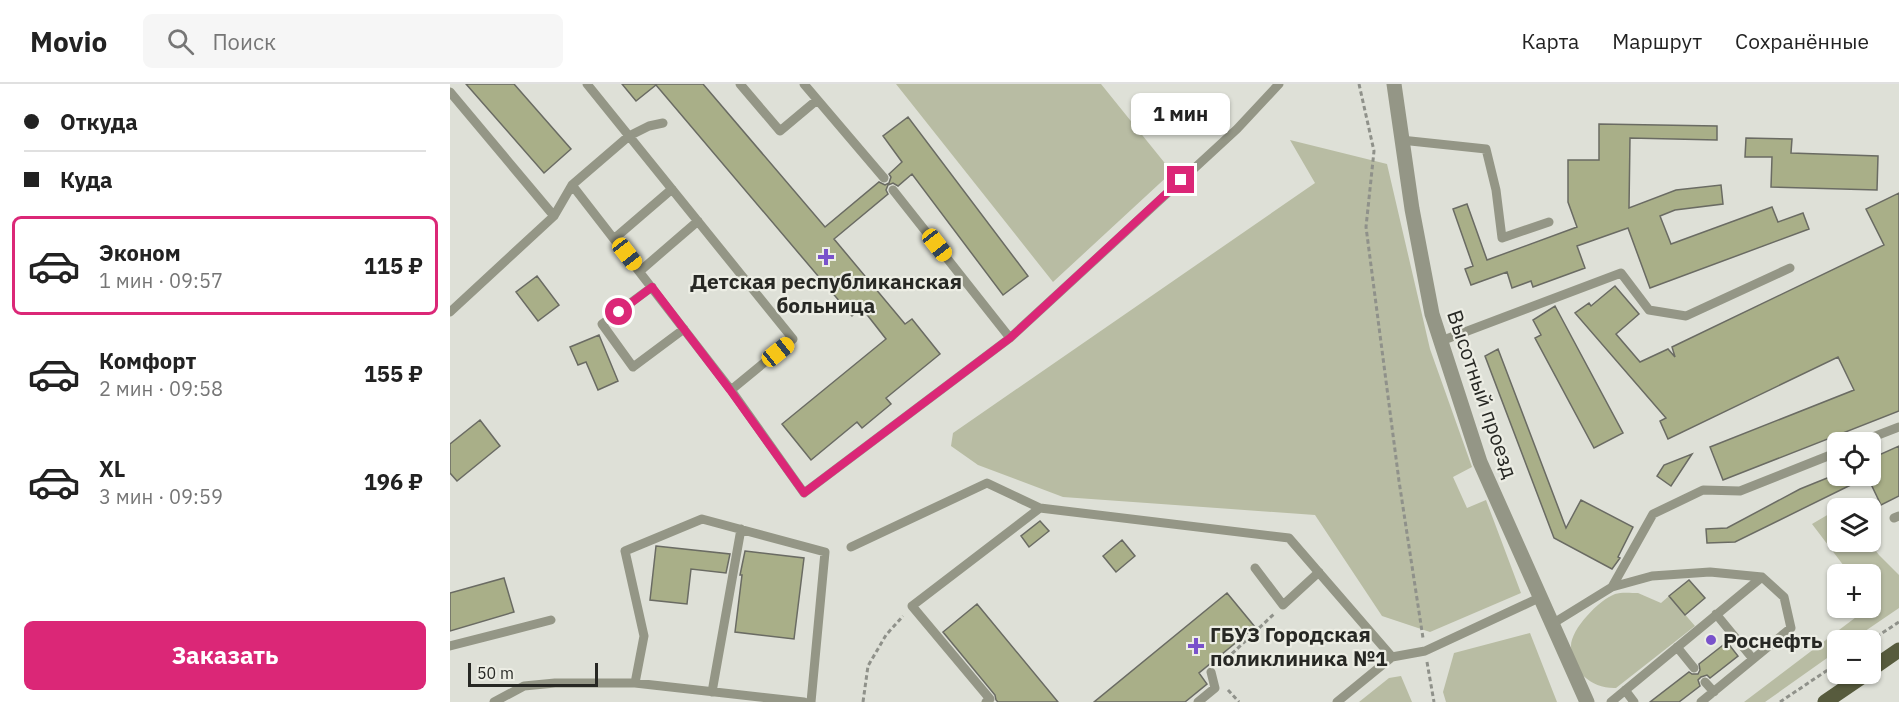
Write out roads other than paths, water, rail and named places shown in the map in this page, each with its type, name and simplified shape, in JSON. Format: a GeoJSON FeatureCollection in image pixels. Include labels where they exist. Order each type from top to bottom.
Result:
{"type":"FeatureCollection","features":[{"type":"Feature","properties":{"kind":"main road"},"geometry":{"type":"LineString","coordinates":[[1881,662],[1899,650]]}},
{"type":"Feature","properties":{"kind":"main road"},"geometry":{"type":"LineString","coordinates":[[1825,702],[1851,684]]}},
{"type":"Feature","properties":{"kind":"street","name":"Высотный проезд"},"geometry":{"type":"LineString","coordinates":[[1394,84],[1412,209],[1432,314],[1480,462],[1587,702]]}},
{"type":"Feature","properties":{"kind":"lane"},"geometry":{"type":"LineString","coordinates":[[587,84],[793,339],[730,390]]}},
{"type":"Feature","properties":{"kind":"lane"},"geometry":{"type":"LineString","coordinates":[[740,84],[780,131],[817,99]]}},
{"type":"Feature","properties":{"kind":"lane"},"geometry":{"type":"LineString","coordinates":[[804,84],[884,178]]}},
{"type":"Feature","properties":{"kind":"lane"},"geometry":{"type":"LineString","coordinates":[[572,185],[640,270],[804,493],[1010,338],[1237,129],[1279,84]]}},
{"type":"Feature","properties":{"kind":"lane"},"geometry":{"type":"LineString","coordinates":[[450,92],[554,216]]}},
{"type":"Feature","properties":{"kind":"lane"},"geometry":{"type":"LineString","coordinates":[[450,312],[554,216],[572,185],[629,136],[649,126],[663,123]]}},
{"type":"Feature","properties":{"kind":"lane"},"geometry":{"type":"LineString","coordinates":[[1401,140],[1486,149],[1496,190],[1502,238],[1549,222]]}},
{"type":"Feature","properties":{"kind":"lane"},"geometry":{"type":"LineString","coordinates":[[615,238],[672,189]]}},
{"type":"Feature","properties":{"kind":"lane"},"geometry":{"type":"LineString","coordinates":[[893,190],[1010,338]]}},
{"type":"Feature","properties":{"kind":"lane"},"geometry":{"type":"LineString","coordinates":[[640,270],[698,221]]}},
{"type":"Feature","properties":{"kind":"lane"},"geometry":{"type":"LineString","coordinates":[[1441,341],[1621,273],[1649,310],[1686,316],[1790,268]]}},
{"type":"Feature","properties":{"kind":"lane"},"geometry":{"type":"LineString","coordinates":[[652,287],[602,324],[633,367],[684,329]]}},
{"type":"Feature","properties":{"kind":"lane"},"geometry":{"type":"LineString","coordinates":[[1881,434],[1899,427]]}},
{"type":"Feature","properties":{"kind":"lane"},"geometry":{"type":"LineString","coordinates":[[1612,587],[1653,514],[1703,490],[1740,491],[1827,456]]}},
{"type":"Feature","properties":{"kind":"lane"},"geometry":{"type":"LineString","coordinates":[[851,547],[987,483],[1040,508],[1289,538],[1392,657]]}},
{"type":"Feature","properties":{"kind":"lane"},"geometry":{"type":"LineString","coordinates":[[986,702],[990,699],[912,606],[1040,508]]}},
{"type":"Feature","properties":{"kind":"lane"},"geometry":{"type":"LineString","coordinates":[[635,683],[644,636],[625,551],[702,519],[825,552],[811,702]]}},
{"type":"Feature","properties":{"kind":"lane"},"geometry":{"type":"LineString","coordinates":[[712,692],[741,529]]}},
{"type":"Feature","properties":{"kind":"lane"},"geometry":{"type":"LineString","coordinates":[[1255,568],[1283,605],[1319,573]]}},
{"type":"Feature","properties":{"kind":"lane"},"geometry":{"type":"LineString","coordinates":[[1552,624],[1612,587],[1652,576],[1710,572],[1762,577],[1784,597],[1791,628],[1701,702]]}},
{"type":"Feature","properties":{"kind":"lane"},"geometry":{"type":"LineString","coordinates":[[1611,702],[1762,577]]}},
{"type":"Feature","properties":{"kind":"lane"},"geometry":{"type":"LineString","coordinates":[[1337,702],[1392,657],[1425,651],[1541,597]]}},
{"type":"Feature","properties":{"kind":"lane"},"geometry":{"type":"LineString","coordinates":[[1716,614],[1753,659]]}},
{"type":"Feature","properties":{"kind":"lane"},"geometry":{"type":"LineString","coordinates":[[450,646],[550,620]]}},
{"type":"Feature","properties":{"kind":"lane"},"geometry":{"type":"LineString","coordinates":[[1677,647],[1694,668]]}},
{"type":"Feature","properties":{"kind":"lane"},"geometry":{"type":"LineString","coordinates":[[1198,702],[1215,688],[1211,672]]}},
{"type":"Feature","properties":{"kind":"lane"},"geometry":{"type":"LineString","coordinates":[[1705,682],[1714,692]]}},
{"type":"Feature","properties":{"kind":"lane"},"geometry":{"type":"LineString","coordinates":[[494,702],[524,686],[555,683],[635,683],[804,702]]}},
{"type":"Feature","properties":{"kind":"lane"},"geometry":{"type":"LineString","coordinates":[[1625,690],[1634,702]]}},
{"type":"Feature","properties":{"kind":"place","name":"Детская республиканская больница"},"geometry":{"type":"Point","coordinates":[826,257]}},
{"type":"Feature","properties":{"kind":"place","name":"Роснефть"},"geometry":{"type":"Point","coordinates":[1711,640]}},
{"type":"Feature","properties":{"kind":"place","name":"ГБУЗ Городская поликлиника №1"},"geometry":{"type":"Point","coordinates":[1196,646]}}]}
